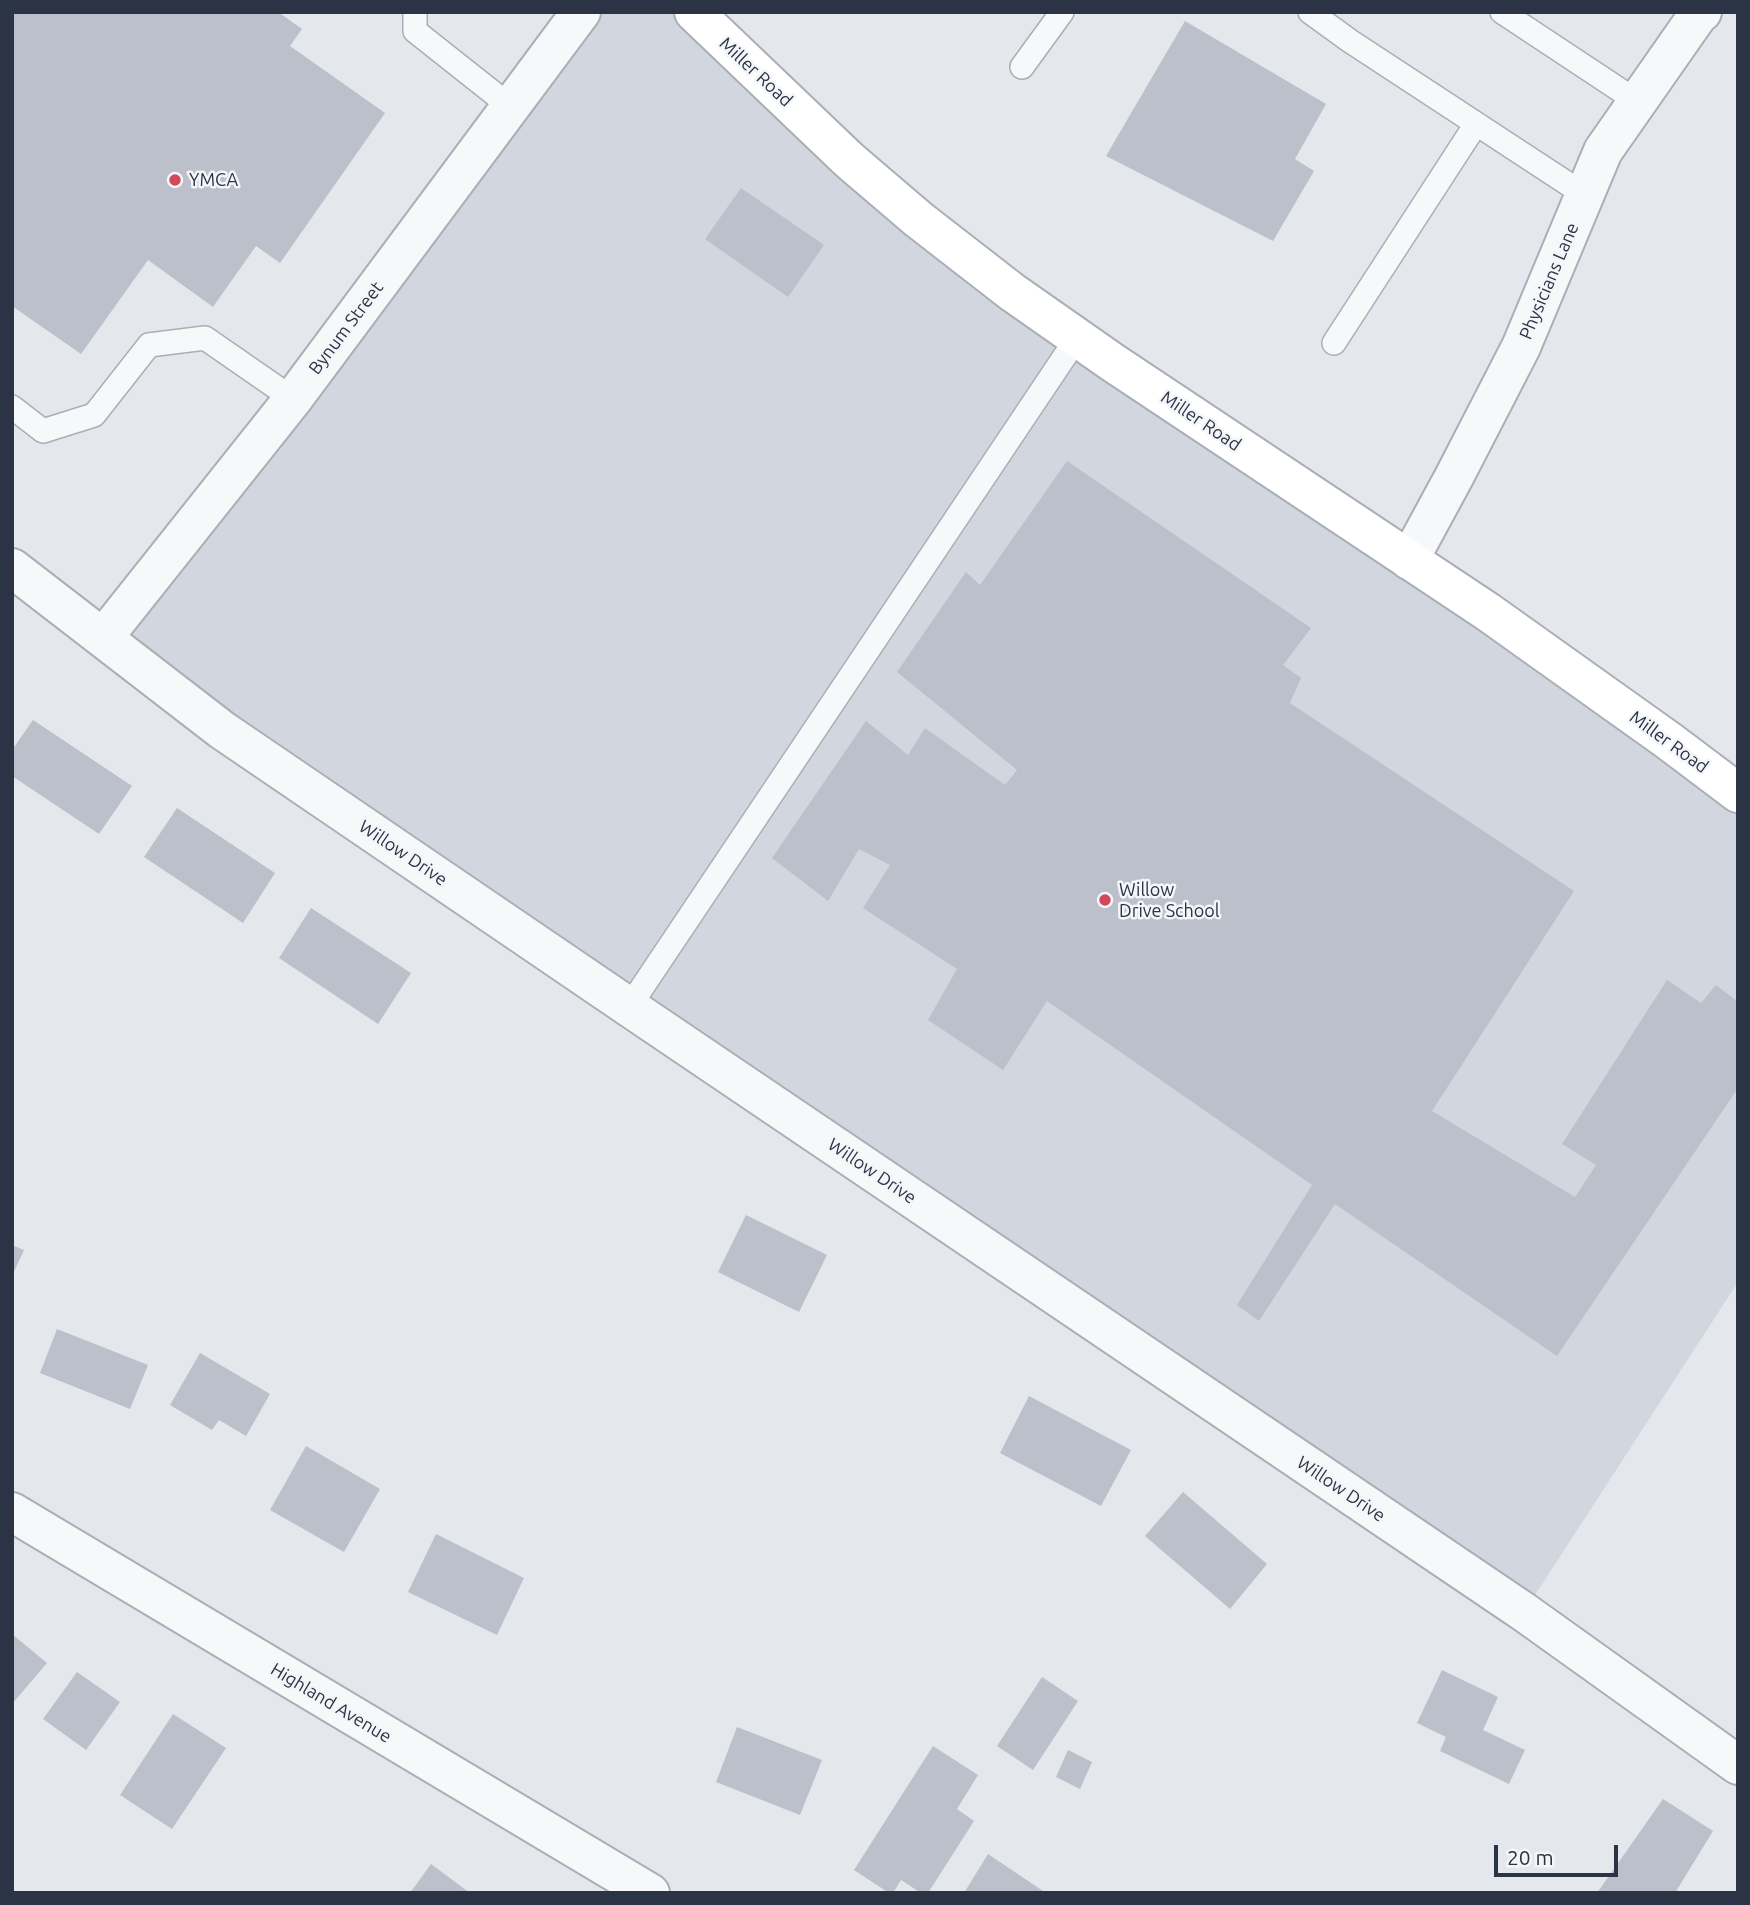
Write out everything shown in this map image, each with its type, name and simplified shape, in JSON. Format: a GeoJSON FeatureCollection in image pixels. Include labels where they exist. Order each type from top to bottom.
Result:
{"type":"FeatureCollection","features":[{"type":"Feature","properties":{"kind":"main road","name":"Miller Road"},"geometry":{"type":"LineString","coordinates":[[694,12],[859,169],[1002,284],[1077,338],[1488,612],[1738,793]]}},
{"type":"Feature","properties":{"kind":"street","name":"Bynum Street"},"geometry":{"type":"LineString","coordinates":[[103,638],[293,398],[581,12]]}},
{"type":"Feature","properties":{"kind":"street","name":"Physicians Lane"},"geometry":{"type":"LineString","coordinates":[[1409,559],[1521,347],[1603,151],[1702,12]]}},
{"type":"Feature","properties":{"kind":"street","name":"Willow Drive"},"geometry":{"type":"LineString","coordinates":[[12,568],[222,730],[1524,1612],[1738,1765]]}},
{"type":"Feature","properties":{"kind":"street","name":"Highland Avenue"},"geometry":{"type":"LineString","coordinates":[[12,1513],[650,1893]]}},
{"type":"Feature","properties":{"kind":"lane"},"geometry":{"type":"LineString","coordinates":[[415,12],[415,31],[511,107]]}},
{"type":"Feature","properties":{"kind":"lane"},"geometry":{"type":"LineString","coordinates":[[1022,67],[1062,12]]}},
{"type":"Feature","properties":{"kind":"lane"},"geometry":{"type":"LineString","coordinates":[[1310,12],[1585,195]]}},
{"type":"Feature","properties":{"kind":"lane"},"geometry":{"type":"LineString","coordinates":[[1515,16],[1638,102]]}},
{"type":"Feature","properties":{"kind":"lane"},"geometry":{"type":"LineString","coordinates":[[1334,343],[1476,124]]}},
{"type":"Feature","properties":{"kind":"lane"},"geometry":{"type":"LineString","coordinates":[[12,407],[43,431],[94,415],[149,345],[205,338],[293,398]]}},
{"type":"Feature","properties":{"kind":"lane"},"geometry":{"type":"LineString","coordinates":[[629,1007],[1077,338]]}},
{"type":"Feature","properties":{"kind":"shaded area","name":"Willow Drive School"},"geometry":{"type":"Polygon","coordinates":[[[581,12],[694,12],[849,160],[1738,793],[1738,1282],[1524,1612],[103,638],[581,12]]]}},
{"type":"Feature","properties":{"kind":"building","name":"YMCA"},"geometry":{"type":"Polygon","coordinates":[[[12,12],[278,12],[302,29],[290,46],[385,113],[280,263],[256,246],[213,307],[148,260],[81,354],[12,306],[12,12]]]}},
{"type":"Feature","properties":{"kind":"building"},"geometry":{"type":"Polygon","coordinates":[[[1185,21],[1326,104],[1295,159],[1314,171],[1273,241],[1106,156],[1185,21]]]}},
{"type":"Feature","properties":{"kind":"building"},"geometry":{"type":"Polygon","coordinates":[[[741,188],[824,245],[788,297],[705,239],[741,188]]]}},
{"type":"Feature","properties":{"kind":"building"},"geometry":{"type":"Polygon","coordinates":[[[1067,461],[1311,628],[1283,665],[1301,678],[1290,703],[1574,891],[1432,1111],[1575,1197],[1596,1165],[1562,1144],[1667,980],[1701,1003],[1716,985],[1738,1002],[1738,1088],[1557,1356],[1335,1204],[1259,1321],[1237,1305],[1312,1185],[1047,1001],[1003,1070],[928,1020],[957,969],[863,908],[890,865],[859,849],[828,901],[772,858],[866,721],[908,755],[925,728],[1005,785],[1017,770],[897,672],[966,572],[980,585],[1067,461]]]}},
{"type":"Feature","properties":{"kind":"building"},"geometry":{"type":"Polygon","coordinates":[[[33,720],[132,786],[99,834],[12,776],[12,750],[33,720]]]}},
{"type":"Feature","properties":{"kind":"building"},"geometry":{"type":"Polygon","coordinates":[[[177,808],[275,873],[243,923],[144,857],[177,808]]]}},
{"type":"Feature","properties":{"kind":"building"},"geometry":{"type":"Polygon","coordinates":[[[311,908],[411,973],[378,1024],[279,958],[311,908]]]}},
{"type":"Feature","properties":{"kind":"building"},"geometry":{"type":"Polygon","coordinates":[[[746,1215],[827,1255],[799,1312],[718,1272],[746,1215]]]}},
{"type":"Feature","properties":{"kind":"building"},"geometry":{"type":"Polygon","coordinates":[[[12,1245],[24,1250],[12,1276],[12,1245]]]}},
{"type":"Feature","properties":{"kind":"building"},"geometry":{"type":"Polygon","coordinates":[[[57,1329],[148,1365],[130,1409],[40,1373],[57,1329]]]}},
{"type":"Feature","properties":{"kind":"building"},"geometry":{"type":"Polygon","coordinates":[[[200,1353],[270,1394],[246,1436],[219,1420],[212,1430],[170,1405],[200,1353]]]}},
{"type":"Feature","properties":{"kind":"building"},"geometry":{"type":"Polygon","coordinates":[[[1029,1396],[1131,1450],[1101,1506],[1000,1453],[1029,1396]]]}},
{"type":"Feature","properties":{"kind":"building"},"geometry":{"type":"Polygon","coordinates":[[[306,1446],[380,1489],[344,1552],[270,1510],[306,1446]]]}},
{"type":"Feature","properties":{"kind":"building"},"geometry":{"type":"Polygon","coordinates":[[[1183,1492],[1267,1564],[1230,1609],[1145,1536],[1183,1492]]]}},
{"type":"Feature","properties":{"kind":"building"},"geometry":{"type":"Polygon","coordinates":[[[436,1534],[524,1578],[497,1635],[408,1592],[436,1534]]]}},
{"type":"Feature","properties":{"kind":"building"},"geometry":{"type":"Polygon","coordinates":[[[12,1634],[47,1663],[12,1704],[12,1634]]]}},
{"type":"Feature","properties":{"kind":"building"},"geometry":{"type":"Polygon","coordinates":[[[1442,1670],[1498,1697],[1483,1730],[1525,1750],[1509,1784],[1440,1751],[1446,1737],[1417,1723],[1442,1670]]]}},
{"type":"Feature","properties":{"kind":"building"},"geometry":{"type":"Polygon","coordinates":[[[77,1672],[120,1702],[86,1750],[43,1719],[77,1672]]]}},
{"type":"Feature","properties":{"kind":"building"},"geometry":{"type":"Polygon","coordinates":[[[1042,1677],[1078,1701],[1033,1770],[997,1746],[1042,1677]]]}},
{"type":"Feature","properties":{"kind":"building"},"geometry":{"type":"Polygon","coordinates":[[[173,1714],[226,1748],[172,1829],[120,1795],[173,1714]]]}},
{"type":"Feature","properties":{"kind":"building"},"geometry":{"type":"Polygon","coordinates":[[[737,1727],[822,1760],[800,1815],[716,1782],[737,1727]]]}},
{"type":"Feature","properties":{"kind":"building"},"geometry":{"type":"Polygon","coordinates":[[[933,1746],[978,1775],[957,1809],[974,1821],[928,1893],[921,1893],[901,1880],[893,1893],[889,1893],[854,1870],[933,1746]]]}},
{"type":"Feature","properties":{"kind":"building"},"geometry":{"type":"Polygon","coordinates":[[[1068,1750],[1092,1762],[1080,1789],[1056,1777],[1068,1750]]]}},
{"type":"Feature","properties":{"kind":"building"},"geometry":{"type":"Polygon","coordinates":[[[1663,1799],[1713,1831],[1675,1893],[1597,1893],[1663,1799]]]}},
{"type":"Feature","properties":{"kind":"building"},"geometry":{"type":"Polygon","coordinates":[[[988,1854],[1046,1893],[964,1893],[988,1854]]]}},
{"type":"Feature","properties":{"kind":"building"},"geometry":{"type":"Polygon","coordinates":[[[431,1864],[470,1893],[410,1893],[431,1864]]]}},
{"type":"Feature","properties":{"kind":"place","name":"YMCA"},"geometry":{"type":"Point","coordinates":[175,180]}},
{"type":"Feature","properties":{"kind":"place","name":"Willow Drive School"},"geometry":{"type":"Point","coordinates":[1105,900]}}]}
